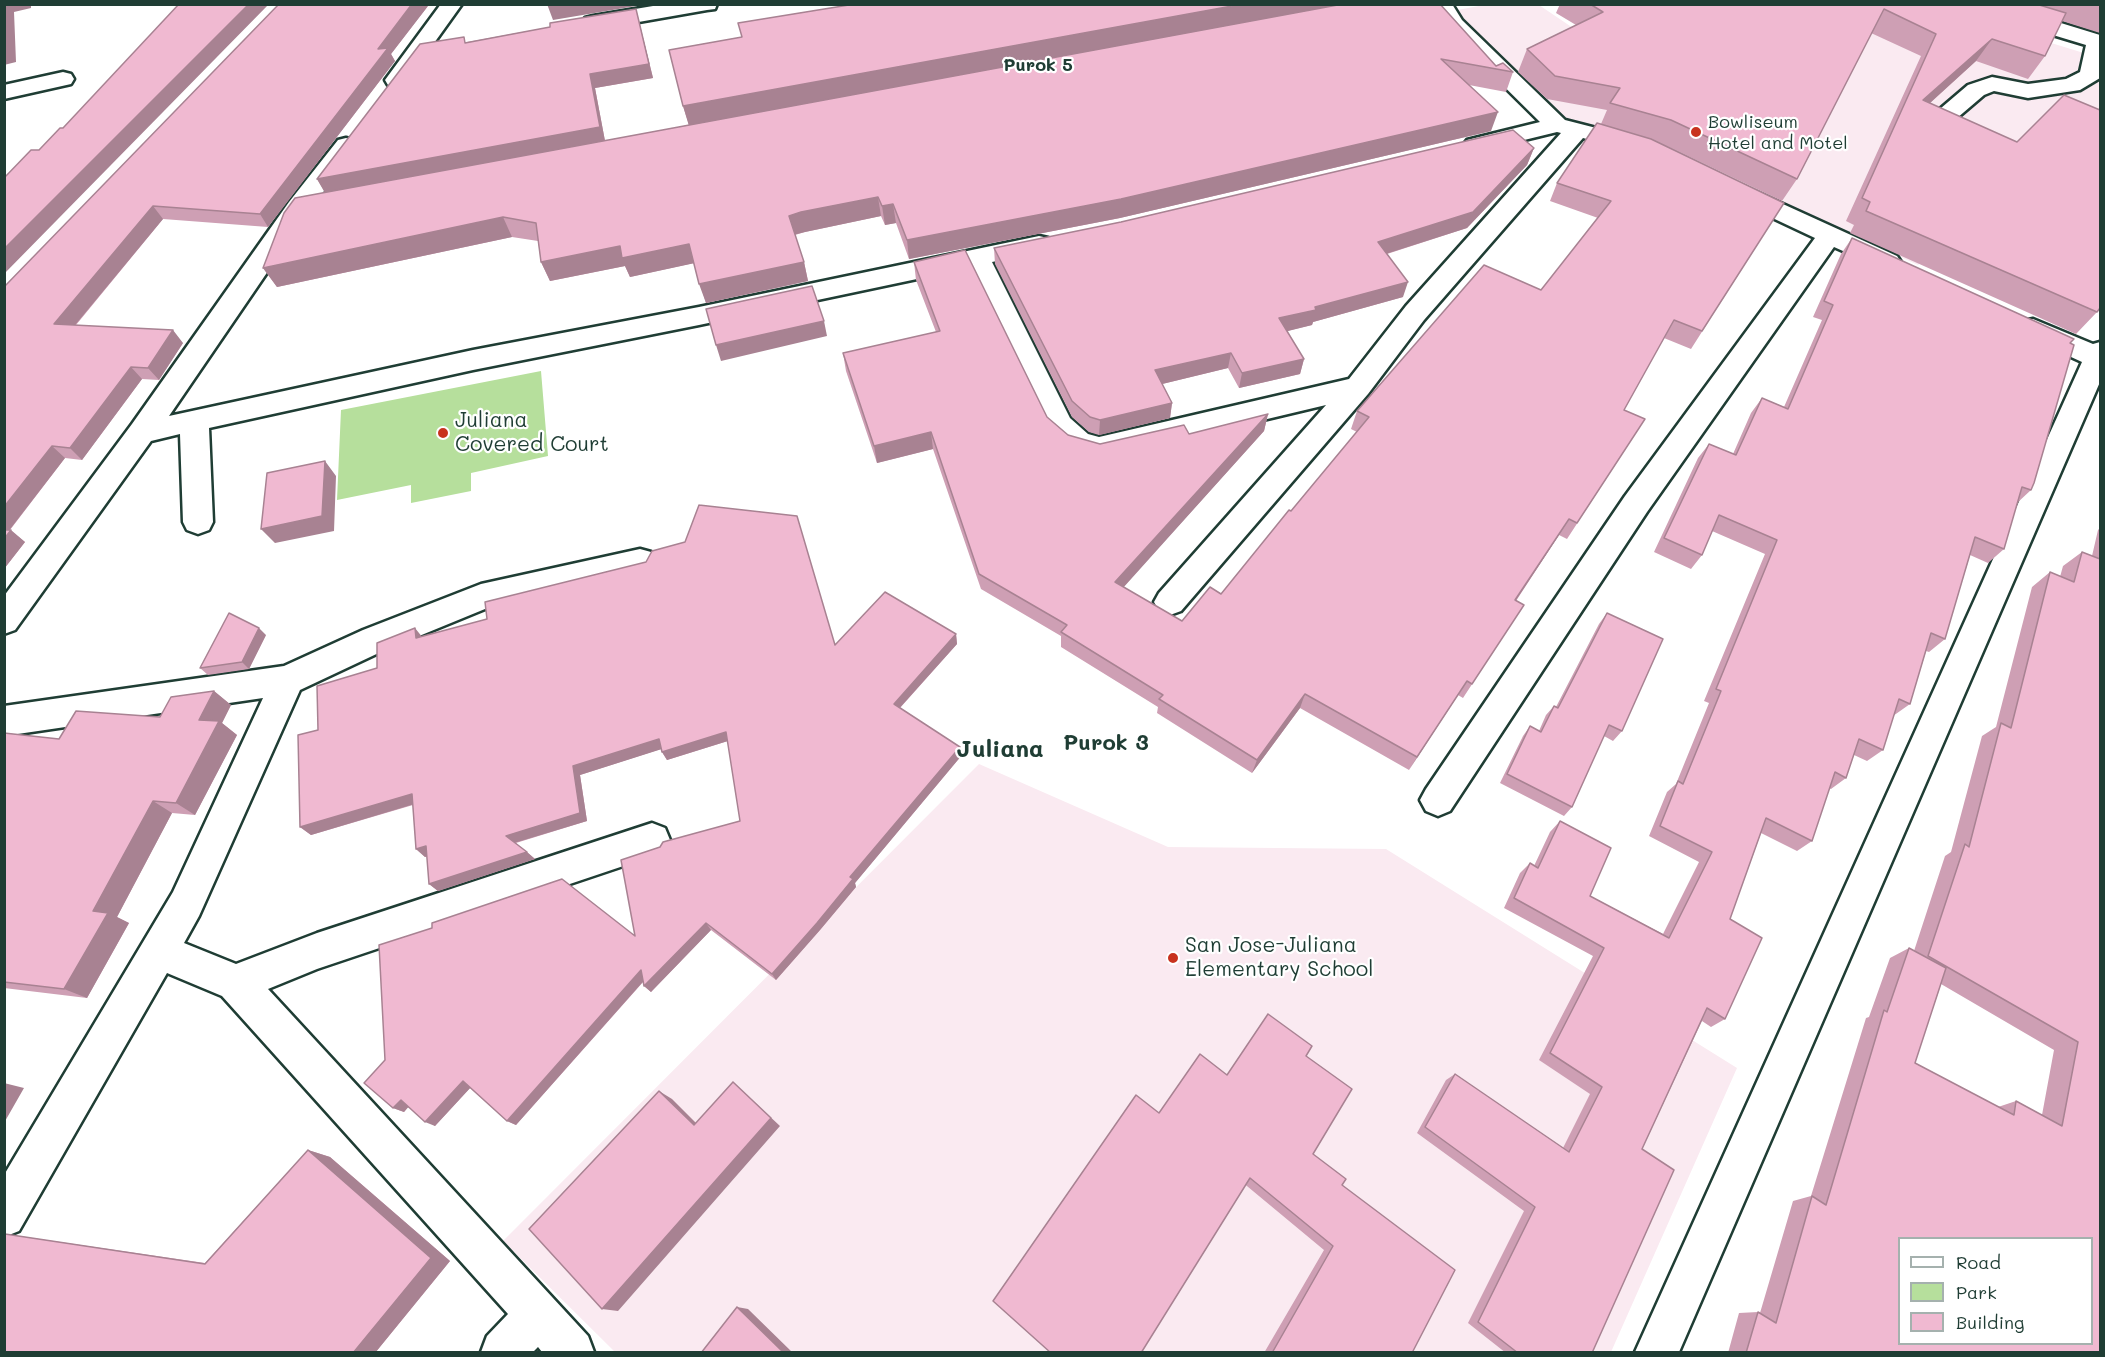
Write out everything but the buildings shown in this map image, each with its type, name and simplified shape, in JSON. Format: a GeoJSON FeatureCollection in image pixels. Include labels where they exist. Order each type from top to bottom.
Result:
{"type":"FeatureCollection","features":[{"type":"Feature","properties":{"kind":"street"},"geometry":{"type":"LineString","coordinates":[[383,97],[452,4]]}},
{"type":"Feature","properties":{"kind":"street"},"geometry":{"type":"LineString","coordinates":[[577,26],[707,4]]}},
{"type":"Feature","properties":{"kind":"street"},"geometry":{"type":"LineString","coordinates":[[1441,4],[1454,24],[1568,127]]}},
{"type":"Feature","properties":{"kind":"street"},"geometry":{"type":"LineString","coordinates":[[1935,125],[1976,90],[1992,84],[2028,91],[2072,85],[2091,75],[2099,41],[1975,4]]}},
{"type":"Feature","properties":{"kind":"street"},"geometry":{"type":"LineString","coordinates":[[418,50],[452,45]]}},
{"type":"Feature","properties":{"kind":"street"},"geometry":{"type":"LineString","coordinates":[[4,92],[63,79]]}},
{"type":"Feature","properties":{"kind":"street"},"geometry":{"type":"LineString","coordinates":[[4,621],[142,432],[298,208],[362,125]]}},
{"type":"Feature","properties":{"kind":"street"},"geometry":{"type":"LineString","coordinates":[[1170,602],[1358,387],[1415,313],[1568,127]]}},
{"type":"Feature","properties":{"kind":"street"},"geometry":{"type":"LineString","coordinates":[[1453,150],[1568,127],[1603,135],[1662,155]]}},
{"type":"Feature","properties":{"kind":"street"},"geometry":{"type":"LineString","coordinates":[[1714,180],[1904,270]]}},
{"type":"Feature","properties":{"kind":"street"},"geometry":{"type":"LineString","coordinates":[[298,208],[333,202]]}},
{"type":"Feature","properties":{"kind":"street"},"geometry":{"type":"LineString","coordinates":[[1438,800],[1636,504],[1829,236]]}},
{"type":"Feature","properties":{"kind":"street"},"geometry":{"type":"LineString","coordinates":[[142,432],[472,360],[699,316],[1065,239]]}},
{"type":"Feature","properties":{"kind":"street"},"geometry":{"type":"LineString","coordinates":[[976,256],[1059,425],[1078,442],[1099,448],[1358,387]]}},
{"type":"Feature","properties":{"kind":"street"},"geometry":{"type":"LineString","coordinates":[[1657,1353],[2099,356],[2011,318]]}},
{"type":"Feature","properties":{"kind":"street"},"geometry":{"type":"LineString","coordinates":[[194,421],[198,522]]}},
{"type":"Feature","properties":{"kind":"street"},"geometry":{"type":"LineString","coordinates":[[4,721],[288,680],[374,640],[481,597],[640,561]]}},
{"type":"Feature","properties":{"kind":"street"},"geometry":{"type":"LineString","coordinates":[[4,1216],[186,904],[288,680]]}},
{"type":"Feature","properties":{"kind":"street"},"geometry":{"type":"LineString","coordinates":[[236,983],[317,951],[652,840]]}},
{"type":"Feature","properties":{"kind":"street"},"geometry":{"type":"LineString","coordinates":[[158,951],[236,983],[572,1353]]}},
{"type":"Feature","properties":{"kind":"street"},"geometry":{"type":"LineString","coordinates":[[502,1353],[537,1315]]}},
{"type":"Feature","properties":{"kind":"shaded area"},"geometry":{"type":"Polygon","coordinates":[[[1484,5],[1539,5],[1579,32],[1928,5],[2100,58],[2100,200],[1969,217],[1918,265],[1652,143],[1557,120],[1452,11],[1484,5]]]}},
{"type":"Feature","properties":{"kind":"shaded area","name":"San Jose-Juliana Elementary School"},"geometry":{"type":"Polygon","coordinates":[[[979,764],[1168,847],[1386,849],[1737,1068],[1611,1352],[615,1352],[503,1241],[979,764]]]}},
{"type":"Feature","properties":{"kind":"green space","name":"Juliana Covered Court"},"geometry":{"type":"Polygon","coordinates":[[[541,371],[548,456],[471,473],[471,491],[411,503],[411,485],[337,500],[341,410],[541,371]]]}},
{"type":"Feature","properties":{"kind":"place","name":"Bowliseum Hotel and Motel"},"geometry":{"type":"Point","coordinates":[1696,132]}},
{"type":"Feature","properties":{"kind":"place","name":"Juliana Covered Court"},"geometry":{"type":"Point","coordinates":[443,433]}},
{"type":"Feature","properties":{"kind":"place","name":"San Jose-Juliana Elementary School"},"geometry":{"type":"Point","coordinates":[1173,958]}},
{"type":"Feature","properties":{"kind":"district","name":"Purok 5"},"geometry":{"type":"Point","coordinates":[1038,65]}},
{"type":"Feature","properties":{"kind":"district","name":"Purok 3"},"geometry":{"type":"Point","coordinates":[1106,743]}},
{"type":"Feature","properties":{"kind":"district","name":"Juliana"},"geometry":{"type":"Point","coordinates":[1000,750]}}]}
